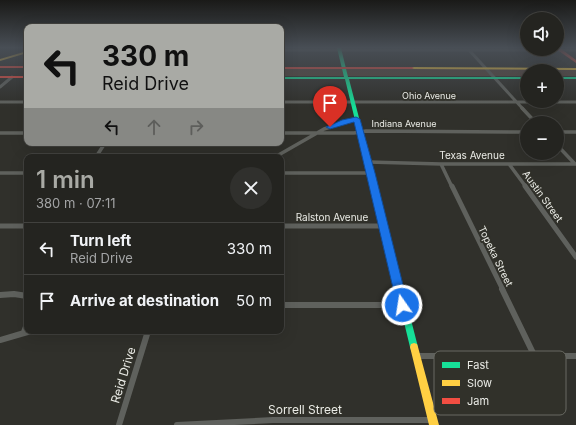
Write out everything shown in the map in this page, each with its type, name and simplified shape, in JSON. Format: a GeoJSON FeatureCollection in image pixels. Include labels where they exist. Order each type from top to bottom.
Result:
{"type":"FeatureCollection","features":[{"type":"Feature","properties":{"kind":"main road"},"geometry":{"type":"LineString","coordinates":[[12,77],[24,68]]}},
{"type":"Feature","properties":{"kind":"main road"},"geometry":{"type":"LineString","coordinates":[[284,68],[576,69]]}},
{"type":"Feature","properties":{"kind":"main road"},"geometry":{"type":"LineString","coordinates":[[344,68],[384,226],[402,305],[433,422]]}},
{"type":"Feature","properties":{"kind":"main road"},"geometry":{"type":"LineString","coordinates":[[0,77],[24,77]]}},
{"type":"Feature","properties":{"kind":"main road"},"geometry":{"type":"LineString","coordinates":[[284,78],[520,78]]}},
{"type":"Feature","properties":{"kind":"main road"},"geometry":{"type":"LineString","coordinates":[[564,78],[576,78]]}},
{"type":"Feature","properties":{"kind":"street"},"geometry":{"type":"LineString","coordinates":[[486,69],[496,78],[530,116]]}},
{"type":"Feature","properties":{"kind":"street"},"geometry":{"type":"LineString","coordinates":[[0,87],[12,77]]}},
{"type":"Feature","properties":{"kind":"street"},"geometry":{"type":"LineString","coordinates":[[0,102],[24,102]]}},
{"type":"Feature","properties":{"kind":"street","name":"Ohio Avenue"},"geometry":{"type":"LineString","coordinates":[[284,102],[576,102]]}},
{"type":"Feature","properties":{"kind":"street"},"geometry":{"type":"LineString","coordinates":[[280,154],[315,133],[345,121],[356,119]]}},
{"type":"Feature","properties":{"kind":"street","name":"Indiana Avenue"},"geometry":{"type":"LineString","coordinates":[[284,133],[520,132]]}},
{"type":"Feature","properties":{"kind":"street"},"geometry":{"type":"LineString","coordinates":[[564,132],[576,132]]}},
{"type":"Feature","properties":{"kind":"street"},"geometry":{"type":"LineString","coordinates":[[0,133],[24,133]]}},
{"type":"Feature","properties":{"kind":"street"},"geometry":{"type":"LineString","coordinates":[[564,152],[575,164]]}},
{"type":"Feature","properties":{"kind":"street","name":"Texas Avenue"},"geometry":{"type":"LineString","coordinates":[[368,162],[441,164],[575,164]]}},
{"type":"Feature","properties":{"kind":"street","name":"Topeka Street"},"geometry":{"type":"LineString","coordinates":[[441,164],[531,351]]}},
{"type":"Feature","properties":{"kind":"street","name":"Austin Street"},"geometry":{"type":"LineString","coordinates":[[509,164],[576,257]]}},
{"type":"Feature","properties":{"kind":"street"},"geometry":{"type":"LineString","coordinates":[[0,173],[24,173]]}},
{"type":"Feature","properties":{"kind":"street"},"geometry":{"type":"LineString","coordinates":[[284,173],[371,173]]}},
{"type":"Feature","properties":{"kind":"street"},"geometry":{"type":"LineString","coordinates":[[0,226],[24,226]]}},
{"type":"Feature","properties":{"kind":"street","name":"Ralston Avenue"},"geometry":{"type":"LineString","coordinates":[[284,226],[384,226]]}},
{"type":"Feature","properties":{"kind":"street"},"geometry":{"type":"LineString","coordinates":[[0,295],[14,294],[24,296]]}},
{"type":"Feature","properties":{"kind":"street"},"geometry":{"type":"LineString","coordinates":[[284,305],[402,305]]}},
{"type":"Feature","properties":{"kind":"street"},"geometry":{"type":"LineString","coordinates":[[0,340],[24,332]]}},
{"type":"Feature","properties":{"kind":"street","name":"Reid Drive"},"geometry":{"type":"LineString","coordinates":[[119,425],[147,334]]}},
{"type":"Feature","properties":{"kind":"street"},"geometry":{"type":"LineString","coordinates":[[416,356],[434,356]]}},
{"type":"Feature","properties":{"kind":"street"},"geometry":{"type":"LineString","coordinates":[[566,356],[576,356]]}},
{"type":"Feature","properties":{"kind":"street","name":"Sorrell Street"},"geometry":{"type":"LineString","coordinates":[[177,425],[273,420],[433,422]]}},
{"type":"Feature","properties":{"kind":"shaded area"},"geometry":{"type":"Polygon","coordinates":[[[284,69],[520,69],[520,76],[284,76],[284,69]]]}},
{"type":"Feature","properties":{"kind":"shaded area"},"geometry":{"type":"Polygon","coordinates":[[[564,69],[576,69],[576,76],[564,76],[564,69]]]}},
{"type":"Feature","properties":{"kind":"traffic: fast"},"geometry":{"type":"LineString","coordinates":[[344,68],[414,347]]}},
{"type":"Feature","properties":{"kind":"traffic: fast"},"geometry":{"type":"LineString","coordinates":[[284,78],[520,78]]}},
{"type":"Feature","properties":{"kind":"traffic: fast"},"geometry":{"type":"LineString","coordinates":[[564,78],[576,78]]}},
{"type":"Feature","properties":{"kind":"traffic: slow"},"geometry":{"type":"LineString","coordinates":[[412,68],[576,69]]}},
{"type":"Feature","properties":{"kind":"traffic: slow"},"geometry":{"type":"LineString","coordinates":[[414,347],[434,425]]}},
{"type":"Feature","properties":{"kind":"traffic: jam"},"geometry":{"type":"LineString","coordinates":[[284,68],[412,68]]}},
{"type":"Feature","properties":{"kind":"traffic: jam"},"geometry":{"type":"LineString","coordinates":[[0,77],[24,77]]}},
{"type":"Feature","properties":{"kind":"route"},"geometry":{"type":"LineString","coordinates":[[330,127],[345,121],[356,119],[371,173],[402,305]]}}]}
